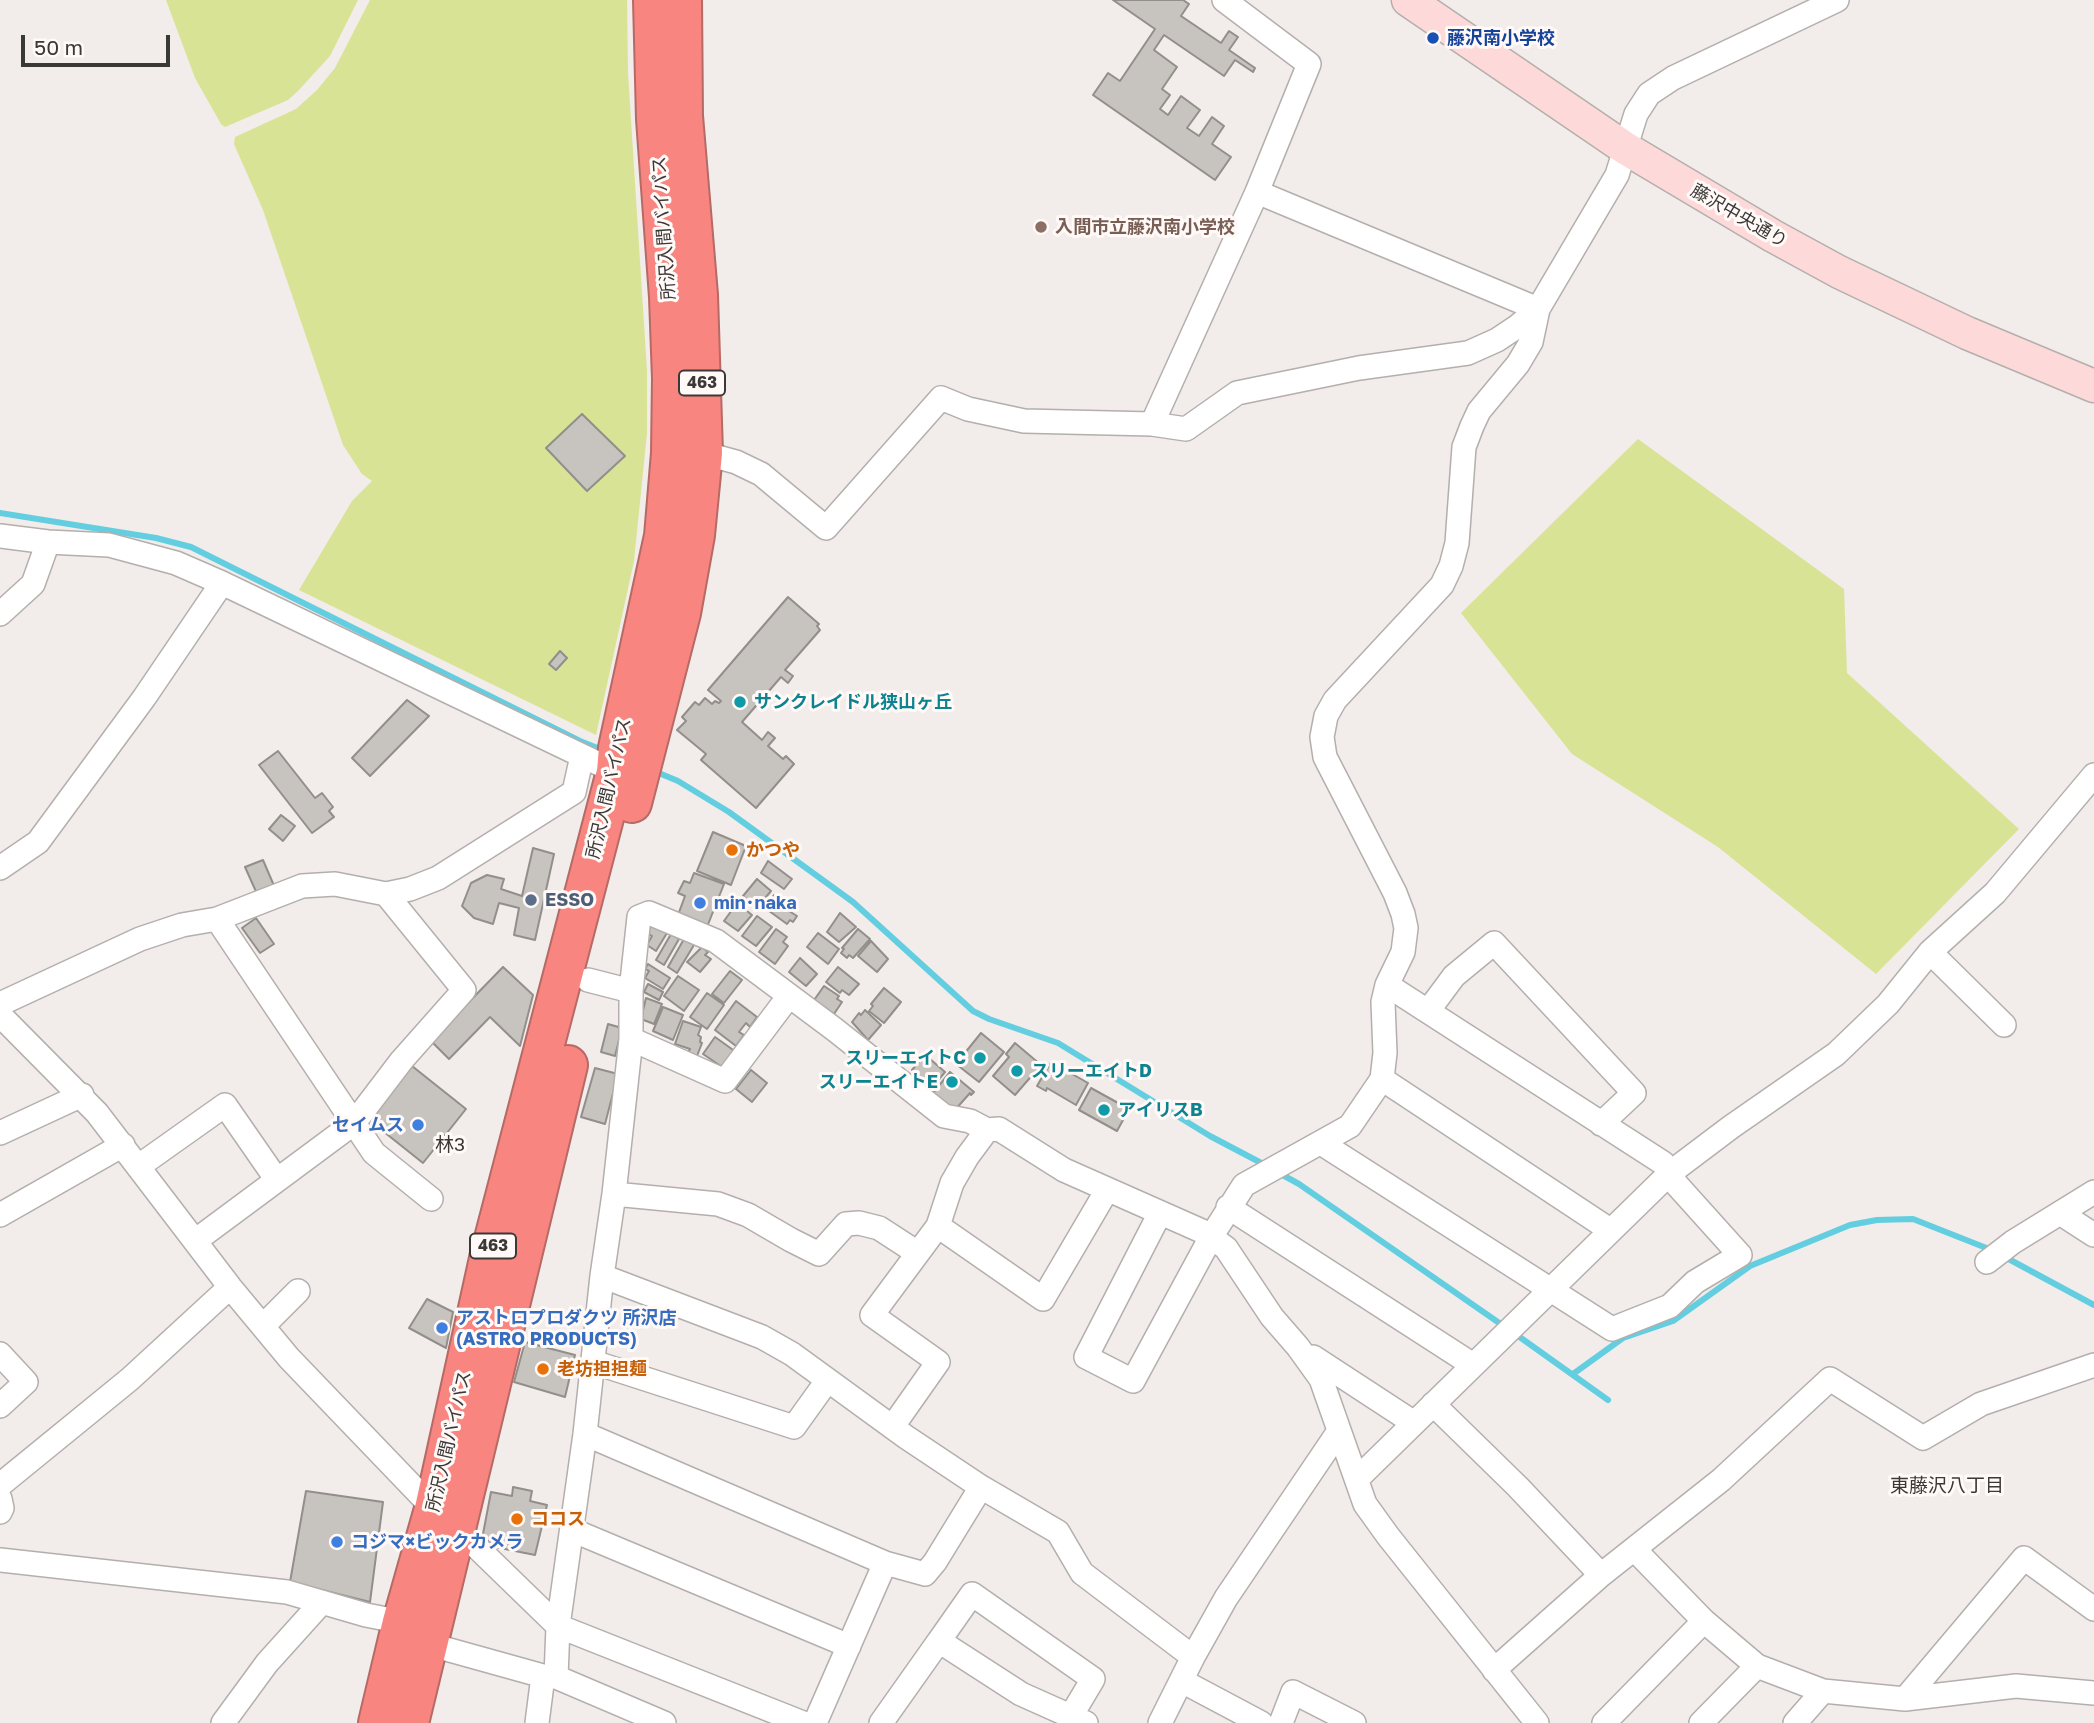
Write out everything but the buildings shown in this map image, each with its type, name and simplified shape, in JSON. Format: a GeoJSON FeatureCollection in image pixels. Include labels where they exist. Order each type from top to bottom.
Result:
{"type":"FeatureCollection","features":[{"type":"Feature","properties":{"kind":"highway","name":"所沢入間バイパス"},"geometry":{"type":"LineString","coordinates":[[445,1518],[491,1254],[618,765],[681,612],[695,535],[687,453],[672,379],[656,119],[653,0]]}},
{"type":"Feature","properties":{"kind":"highway","name":"所沢入間バイパス"},"geometry":{"type":"LineString","coordinates":[[682,0],[683,116],[702,376],[687,453]]}},
{"type":"Feature","properties":{"kind":"highway","name":"所沢入間バイパス"},"geometry":{"type":"LineString","coordinates":[[377,1723],[415,1633],[589,980],[618,765]]}},
{"type":"Feature","properties":{"kind":"highway","name":"所沢入間バイパス"},"geometry":{"type":"LineString","coordinates":[[409,1723],[415,1633]]}},
{"type":"Feature","properties":{"kind":"street"},"geometry":{"type":"LineString","coordinates":[[1152,424],[1257,192],[1309,64],[1224,0]]}},
{"type":"Feature","properties":{"kind":"street","name":"藤沢中央通り"},"geometry":{"type":"LineString","coordinates":[[1408,0],[1625,148],[1716,204],[1839,272],[1967,333],[2094,386]]}},
{"type":"Feature","properties":{"kind":"street"},"geometry":{"type":"LineString","coordinates":[[1160,1213],[1086,1357],[1133,1381],[1211,1237],[1244,1185],[1350,1126],[1382,1079],[1385,1054],[1383,1002],[1387,985],[1403,952],[1406,928],[1395,893],[1325,757],[1322,737],[1326,716],[1335,700],[1442,585],[1457,543],[1464,447],[1479,411],[1518,364],[1531,342],[1538,309],[1617,175],[1636,114],[1649,94],[1661,85],[1838,0]]}},
{"type":"Feature","properties":{"kind":"street"},"geometry":{"type":"LineString","coordinates":[[1257,192],[1538,309]]}},
{"type":"Feature","properties":{"kind":"street"},"geometry":{"type":"LineString","coordinates":[[687,453],[736,462],[761,474],[826,528],[941,398],[968,409],[1024,421],[1152,424],[1186,429],[1237,393],[1359,368],[1468,353],[1497,340],[1538,309]]}},
{"type":"Feature","properties":{"kind":"street"},"geometry":{"type":"LineString","coordinates":[[0,536],[109,545],[176,563],[618,765]]}},
{"type":"Feature","properties":{"kind":"street"},"geometry":{"type":"LineString","coordinates":[[0,614],[33,584],[48,542]]}},
{"type":"Feature","properties":{"kind":"street"},"geometry":{"type":"LineString","coordinates":[[0,868],[38,842],[144,698],[222,583]]}},
{"type":"Feature","properties":{"kind":"street"},"geometry":{"type":"LineString","coordinates":[[0,1004],[140,939],[182,925],[217,919],[302,886],[335,884],[386,894],[410,889],[438,878],[618,765]]}},
{"type":"Feature","properties":{"kind":"street"},"geometry":{"type":"LineString","coordinates":[[1357,1479],[1670,1173],[1836,1054],[1888,1004],[1930,952],[1995,893],[2094,775]]}},
{"type":"Feature","properties":{"kind":"street"},"geometry":{"type":"LineString","coordinates":[[195,1241],[354,1123],[402,1060],[464,990],[386,894]]}},
{"type":"Feature","properties":{"kind":"street"},"geometry":{"type":"LineString","coordinates":[[537,1723],[558,1626],[585,1434],[631,1039],[631,991],[639,917],[649,912],[716,941],[944,1116],[970,1121],[987,1130],[999,1129],[1064,1170],[1211,1237],[1226,1248],[1272,1317],[1321,1379],[1365,1504],[1538,1723]]}},
{"type":"Feature","properties":{"kind":"street"},"geometry":{"type":"LineString","coordinates":[[217,919],[374,1153],[431,1199]]}},
{"type":"Feature","properties":{"kind":"street"},"geometry":{"type":"LineString","coordinates":[[1428,1010],[1454,976],[1494,943],[1634,1093],[1601,1124]]}},
{"type":"Feature","properties":{"kind":"street"},"geometry":{"type":"LineString","coordinates":[[1930,952],[2004,1025]]}},
{"type":"Feature","properties":{"kind":"street"},"geometry":{"type":"LineString","coordinates":[[589,980],[631,991]]}},
{"type":"Feature","properties":{"kind":"street"},"geometry":{"type":"LineString","coordinates":[[1321,1143],[1612,1329],[1670,1306],[1695,1282],[1740,1255],[1677,1185],[1663,1163],[1387,985]]}},
{"type":"Feature","properties":{"kind":"street"},"geometry":{"type":"LineString","coordinates":[[631,1039],[725,1081],[789,996]]}},
{"type":"Feature","properties":{"kind":"street"},"geometry":{"type":"LineString","coordinates":[[0,1015],[82,1095],[230,1287],[289,1358],[445,1518],[558,1626],[803,1723]]}},
{"type":"Feature","properties":{"kind":"street"},"geometry":{"type":"LineString","coordinates":[[1382,1079],[1610,1230]]}},
{"type":"Feature","properties":{"kind":"street"},"geometry":{"type":"LineString","coordinates":[[0,1133],[82,1095]]}},
{"type":"Feature","properties":{"kind":"street"},"geometry":{"type":"LineString","coordinates":[[139,1166],[225,1105],[276,1181]]}},
{"type":"Feature","properties":{"kind":"street"},"geometry":{"type":"LineString","coordinates":[[893,1426],[938,1363],[872,1315],[916,1252],[938,1226],[952,1183],[987,1130]]}},
{"type":"Feature","properties":{"kind":"street"},"geometry":{"type":"LineString","coordinates":[[0,1215],[123,1145]]}},
{"type":"Feature","properties":{"kind":"street"},"geometry":{"type":"LineString","coordinates":[[938,1226],[1043,1298],[1107,1189]]}},
{"type":"Feature","properties":{"kind":"street"},"geometry":{"type":"LineString","coordinates":[[1987,1262],[2013,1242],[2094,1192]]}},
{"type":"Feature","properties":{"kind":"street"},"geometry":{"type":"LineString","coordinates":[[614,1194],[718,1204],[748,1215],[819,1254],[846,1224],[859,1223],[879,1228],[916,1252]]}},
{"type":"Feature","properties":{"kind":"street"},"geometry":{"type":"LineString","coordinates":[[1228,1207],[1473,1365]]}},
{"type":"Feature","properties":{"kind":"street"},"geometry":{"type":"LineString","coordinates":[[2060,1213],[2094,1234]]}},
{"type":"Feature","properties":{"kind":"street"},"geometry":{"type":"LineString","coordinates":[[602,1276],[762,1336],[792,1354],[981,1487],[1058,1532],[1082,1573],[1192,1657]]}},
{"type":"Feature","properties":{"kind":"street"},"geometry":{"type":"LineString","coordinates":[[0,1485],[130,1379],[230,1287]]}},
{"type":"Feature","properties":{"kind":"street"},"geometry":{"type":"LineString","coordinates":[[263,1326],[298,1291]]}},
{"type":"Feature","properties":{"kind":"street"},"geometry":{"type":"LineString","coordinates":[[1298,1347],[1414,1423]]}},
{"type":"Feature","properties":{"kind":"street"},"geometry":{"type":"LineString","coordinates":[[0,1354],[26,1382],[0,1406]]}},
{"type":"Feature","properties":{"kind":"street"},"geometry":{"type":"LineString","coordinates":[[593,1362],[794,1427],[827,1381]]}},
{"type":"Feature","properties":{"kind":"street"},"geometry":{"type":"LineString","coordinates":[[1494,1670],[1601,1575],[1721,1480],[1830,1379],[1923,1438],[1981,1404],[2094,1365]]}},
{"type":"Feature","properties":{"kind":"street"},"geometry":{"type":"LineString","coordinates":[[1433,1404],[1518,1487],[1601,1575]]}},
{"type":"Feature","properties":{"kind":"street"},"geometry":{"type":"LineString","coordinates":[[1160,1723],[1192,1657],[1226,1598],[1339,1431]]}},
{"type":"Feature","properties":{"kind":"street"},"geometry":{"type":"LineString","coordinates":[[585,1434],[885,1563],[925,1574],[981,1487]]}},
{"type":"Feature","properties":{"kind":"street"},"geometry":{"type":"LineString","coordinates":[[0,1499],[0,1512]]}},
{"type":"Feature","properties":{"kind":"street"},"geometry":{"type":"LineString","coordinates":[[572,1530],[849,1646]]}},
{"type":"Feature","properties":{"kind":"street"},"geometry":{"type":"LineString","coordinates":[[1634,1549],[1704,1621],[1757,1666],[1823,1691],[1905,1699],[2016,1686],[2094,1692]]}},
{"type":"Feature","properties":{"kind":"street"},"geometry":{"type":"LineString","coordinates":[[1905,1699],[2024,1558],[2094,1609]]}},
{"type":"Feature","properties":{"kind":"street"},"geometry":{"type":"LineString","coordinates":[[0,1560],[287,1592],[366,1615],[549,1676],[664,1723]]}},
{"type":"Feature","properties":{"kind":"street"},"geometry":{"type":"LineString","coordinates":[[815,1723],[885,1563]]}},
{"type":"Feature","properties":{"kind":"street"},"geometry":{"type":"LineString","coordinates":[[881,1723],[972,1594],[1093,1679],[1079,1720],[1021,1694],[939,1641]]}},
{"type":"Feature","properties":{"kind":"street"},"geometry":{"type":"LineString","coordinates":[[223,1723],[268,1663],[322,1602]]}},
{"type":"Feature","properties":{"kind":"street"},"geometry":{"type":"LineString","coordinates":[[1604,1723],[1704,1621]]}},
{"type":"Feature","properties":{"kind":"street"},"geometry":{"type":"LineString","coordinates":[[1701,1723],[1757,1666]]}},
{"type":"Feature","properties":{"kind":"street"},"geometry":{"type":"LineString","coordinates":[[1182,1681],[1261,1723]]}},
{"type":"Feature","properties":{"kind":"street"},"geometry":{"type":"LineString","coordinates":[[1795,1723],[1823,1691]]}},
{"type":"Feature","properties":{"kind":"street"},"geometry":{"type":"LineString","coordinates":[[1281,1723],[1293,1692],[1353,1723]]}},
{"type":"Feature","properties":{"kind":"green space"},"geometry":{"type":"Polygon","coordinates":[[[166,0],[358,0],[330,56],[297,92],[288,100],[225,127],[195,78],[166,0]]]}},
{"type":"Feature","properties":{"kind":"green space"},"geometry":{"type":"Polygon","coordinates":[[[370,0],[627,0],[628,73],[647,371],[647,433],[634,561],[596,735],[299,590],[352,501],[372,481],[362,474],[343,445],[263,210],[234,144],[235,137],[296,109],[317,90],[335,68],[370,0]]]}},
{"type":"Feature","properties":{"kind":"green space"},"geometry":{"type":"Polygon","coordinates":[[[1638,439],[1844,589],[1847,673],[2019,829],[1876,974],[1718,847],[1572,754],[1461,613],[1638,439]]]}},
{"type":"Feature","properties":{"kind":"waterway"},"geometry":{"type":"LineString","coordinates":[[0,513],[156,538],[191,547],[605,751]]}},
{"type":"Feature","properties":{"kind":"waterway"},"geometry":{"type":"LineString","coordinates":[[654,771],[678,781],[729,812],[853,902],[973,1011],[1058,1043],[1210,1136],[1267,1166]]}},
{"type":"Feature","properties":{"kind":"waterway"},"geometry":{"type":"LineString","coordinates":[[1279,1173],[1299,1184],[1505,1327]]}},
{"type":"Feature","properties":{"kind":"waterway"},"geometry":{"type":"LineString","coordinates":[[1573,1374],[1623,1338],[1673,1321],[1750,1266],[1850,1225],[1877,1220],[1913,1219],[1994,1251]]}},
{"type":"Feature","properties":{"kind":"waterway"},"geometry":{"type":"LineString","coordinates":[[2003,1256],[2094,1305]]}},
{"type":"Feature","properties":{"kind":"waterway"},"geometry":{"type":"LineString","coordinates":[[1514,1333],[1608,1400]]}},
{"type":"Feature","properties":{"kind":"place","name":"藤沢南小学校"},"geometry":{"type":"Point","coordinates":[1433,38]}},
{"type":"Feature","properties":{"kind":"place","name":"入間市立藤沢南小学校"},"geometry":{"type":"Point","coordinates":[1041,227]}},
{"type":"Feature","properties":{"kind":"place","name":"サンクレイドル狭山ヶ丘"},"geometry":{"type":"Point","coordinates":[740,702]}},
{"type":"Feature","properties":{"kind":"place","name":"かつや"},"geometry":{"type":"Point","coordinates":[732,850]}},
{"type":"Feature","properties":{"kind":"place","name":"ESSO"},"geometry":{"type":"Point","coordinates":[531,900]}},
{"type":"Feature","properties":{"kind":"place","name":"min･naka"},"geometry":{"type":"Point","coordinates":[700,903]}},
{"type":"Feature","properties":{"kind":"place","name":"スリーエイトC"},"geometry":{"type":"Point","coordinates":[980,1058]}},
{"type":"Feature","properties":{"kind":"place","name":"スリーエイトD"},"geometry":{"type":"Point","coordinates":[1017,1071]}},
{"type":"Feature","properties":{"kind":"place","name":"スリーエイトE"},"geometry":{"type":"Point","coordinates":[952,1082]}},
{"type":"Feature","properties":{"kind":"place","name":"アイリスB"},"geometry":{"type":"Point","coordinates":[1104,1110]}},
{"type":"Feature","properties":{"kind":"place","name":"セイムス"},"geometry":{"type":"Point","coordinates":[418,1125]}},
{"type":"Feature","properties":{"kind":"place","name":"アストロプロダクツ 所沢店 (ASTRO PRODUCTS)"},"geometry":{"type":"Point","coordinates":[442,1328]}},
{"type":"Feature","properties":{"kind":"place","name":"老坊担担麺"},"geometry":{"type":"Point","coordinates":[543,1369]}},
{"type":"Feature","properties":{"kind":"place","name":"ココス"},"geometry":{"type":"Point","coordinates":[517,1519]}},
{"type":"Feature","properties":{"kind":"place","name":"コジマ×ビックカメラ"},"geometry":{"type":"Point","coordinates":[337,1542]}},
{"type":"Feature","properties":{"kind":"district","name":"林3"},"geometry":{"type":"Point","coordinates":[450,1145]}},
{"type":"Feature","properties":{"kind":"district","name":"東藤沢八丁目"},"geometry":{"type":"Point","coordinates":[1947,1486]}}]}
